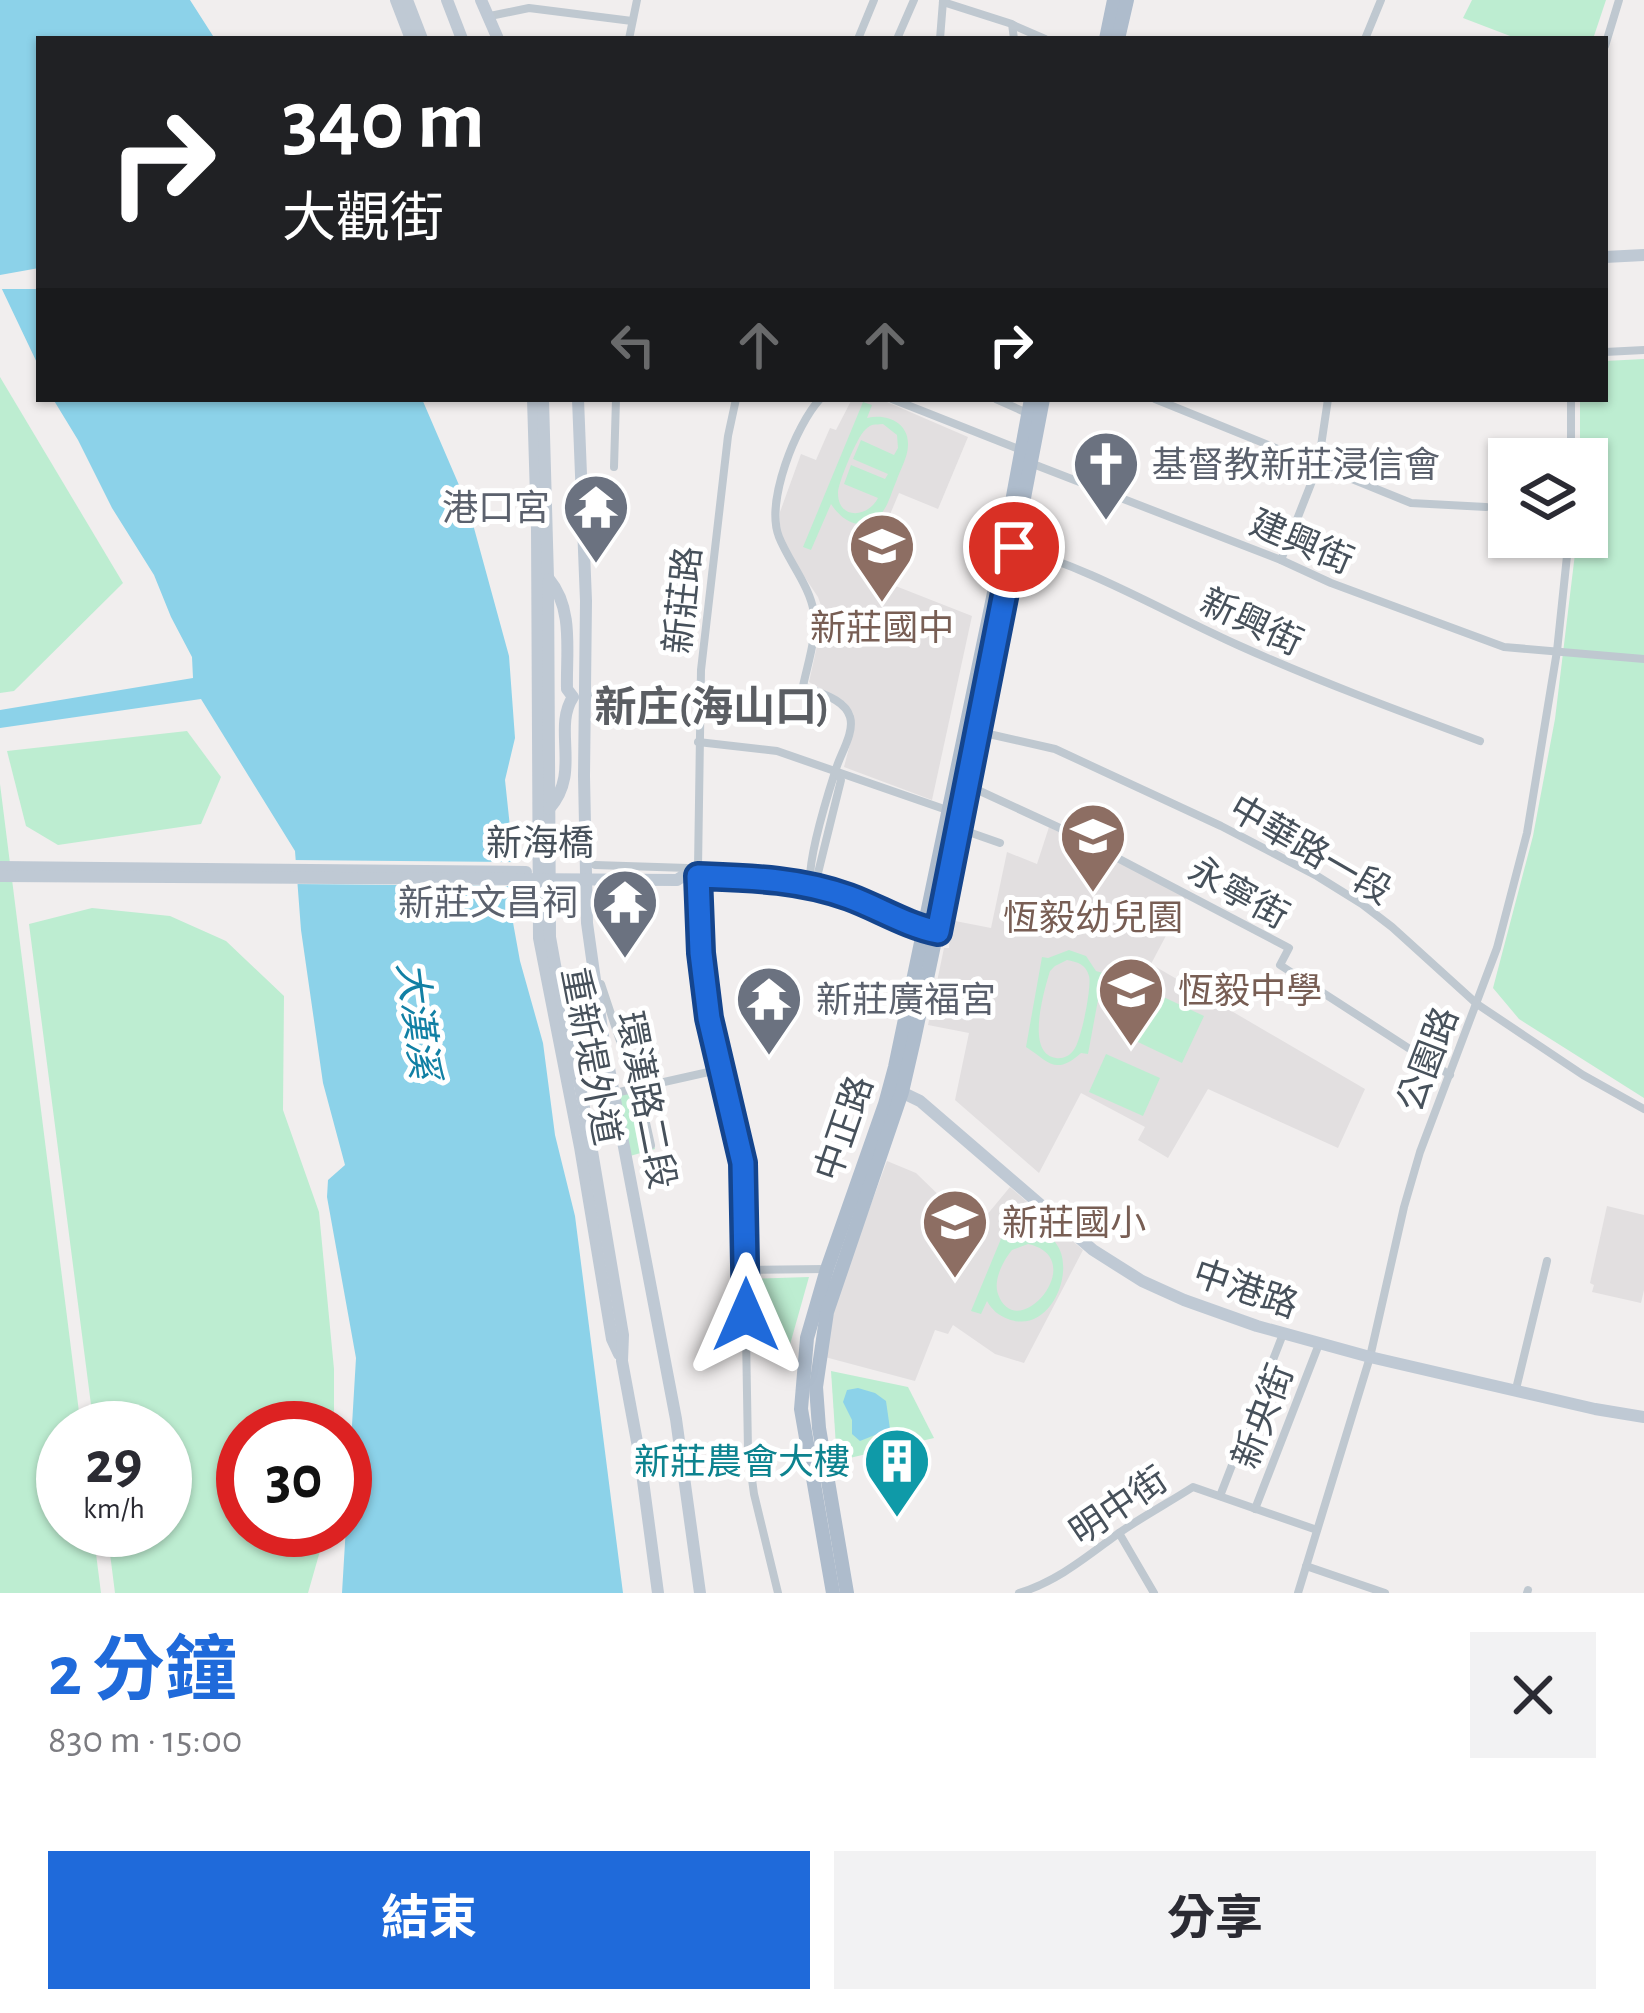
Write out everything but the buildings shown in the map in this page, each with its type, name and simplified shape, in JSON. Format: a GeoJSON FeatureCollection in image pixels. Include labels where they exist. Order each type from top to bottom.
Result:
{"type":"FeatureCollection","features":[{"type":"Feature","properties":{"kind":"main road"},"geometry":{"type":"LineString","coordinates":[[1107,36],[1114,0]]}},
{"type":"Feature","properties":{"kind":"main road"},"geometry":{"type":"LineString","coordinates":[[1119,36],[1127,0]]}},
{"type":"Feature","properties":{"kind":"main road","name":"中正路"},"geometry":{"type":"LineString","coordinates":[[847,1593],[819,1428],[818,1366],[827,1312],[896,1090],[959,828],[1026,457],[1042,402]]}},
{"type":"Feature","properties":{"kind":"main road","name":"中正路"},"geometry":{"type":"LineString","coordinates":[[1026,457],[1030,406]]}},
{"type":"Feature","properties":{"kind":"main road","name":"中正路"},"geometry":{"type":"LineString","coordinates":[[931,931],[949,810],[1009,546]]}},
{"type":"Feature","properties":{"kind":"main road","name":"中正路"},"geometry":{"type":"LineString","coordinates":[[833,1593],[801,1409],[807,1338],[827,1269],[896,1090]]}},
{"type":"Feature","properties":{"kind":"street"},"geometry":{"type":"LineString","coordinates":[[397,0],[410,36]]}},
{"type":"Feature","properties":{"kind":"street"},"geometry":{"type":"LineString","coordinates":[[407,0],[421,36]]}},
{"type":"Feature","properties":{"kind":"street"},"geometry":{"type":"LineString","coordinates":[[447,0],[461,36]]}},
{"type":"Feature","properties":{"kind":"street"},"geometry":{"type":"LineString","coordinates":[[481,0],[497,36]]}},
{"type":"Feature","properties":{"kind":"street"},"geometry":{"type":"LineString","coordinates":[[630,36],[637,0]]}},
{"type":"Feature","properties":{"kind":"street"},"geometry":{"type":"LineString","coordinates":[[858,36],[874,0]]}},
{"type":"Feature","properties":{"kind":"street"},"geometry":{"type":"LineString","coordinates":[[898,36],[914,0]]}},
{"type":"Feature","properties":{"kind":"street"},"geometry":{"type":"LineString","coordinates":[[1365,36],[1381,0]]}},
{"type":"Feature","properties":{"kind":"street"},"geometry":{"type":"LineString","coordinates":[[1608,36],[1619,0]]}},
{"type":"Feature","properties":{"kind":"street"},"geometry":{"type":"LineString","coordinates":[[940,36],[944,1],[1038,36]]}},
{"type":"Feature","properties":{"kind":"street"},"geometry":{"type":"LineString","coordinates":[[488,16],[529,8],[632,21]]}},
{"type":"Feature","properties":{"kind":"street"},"geometry":{"type":"LineString","coordinates":[[1012,25],[1014,36]]}},
{"type":"Feature","properties":{"kind":"street"},"geometry":{"type":"LineString","coordinates":[[1608,257],[1644,254]]}},
{"type":"Feature","properties":{"kind":"street"},"geometry":{"type":"LineString","coordinates":[[1608,352],[1644,350]]}},
{"type":"Feature","properties":{"kind":"street","name":"重新堤外道"},"geometry":{"type":"LineString","coordinates":[[532,402],[539,938],[612,1339],[622,1360]]}},
{"type":"Feature","properties":{"kind":"street","name":"重新堤外道"},"geometry":{"type":"LineString","coordinates":[[543,402],[550,937],[623,1335],[622,1360],[658,1593]]}},
{"type":"Feature","properties":{"kind":"street","name":"環漢路二段"},"geometry":{"type":"LineString","coordinates":[[578,402],[586,602],[579,696],[585,893],[594,986],[676,1419],[700,1593]]}},
{"type":"Feature","properties":{"kind":"street"},"geometry":{"type":"LineString","coordinates":[[614,467],[616,402]]}},
{"type":"Feature","properties":{"kind":"street","name":"新莊路"},"geometry":{"type":"LineString","coordinates":[[735,402],[699,698],[698,876],[709,1018],[743,1163],[748,1450],[778,1593]]}},
{"type":"Feature","properties":{"kind":"street"},"geometry":{"type":"LineString","coordinates":[[810,885],[835,770],[851,728],[843,704],[803,686],[814,613],[776,531],[792,448],[817,402]]}},
{"type":"Feature","properties":{"kind":"street","name":"建興街"},"geometry":{"type":"LineString","coordinates":[[899,402],[1331,584],[1466,635],[1504,647],[1644,658]]}},
{"type":"Feature","properties":{"kind":"street"},"geometry":{"type":"LineString","coordinates":[[1162,402],[1411,503],[1486,507]]}},
{"type":"Feature","properties":{"kind":"street"},"geometry":{"type":"LineString","coordinates":[[1281,560],[1318,466],[1328,402]]}},
{"type":"Feature","properties":{"kind":"street"},"geometry":{"type":"LineString","coordinates":[[1571,402],[1571,438]]}},
{"type":"Feature","properties":{"kind":"street","name":"新興街"},"geometry":{"type":"LineString","coordinates":[[1009,546],[1102,581],[1294,670],[1480,741]]}},
{"type":"Feature","properties":{"kind":"street","name":"公園路"},"geometry":{"type":"LineString","coordinates":[[1298,1593],[1370,1357],[1420,1152],[1498,948],[1527,833],[1557,651],[1567,558]]}},
{"type":"Feature","properties":{"kind":"street"},"geometry":{"type":"LineString","coordinates":[[548,578],[566,609],[567,689],[579,696],[699,698]]}},
{"type":"Feature","properties":{"kind":"street"},"geometry":{"type":"LineString","coordinates":[[548,810],[566,774],[566,707],[579,696]]}},
{"type":"Feature","properties":{"kind":"street","name":"中華路一段"},"geometry":{"type":"LineString","coordinates":[[979,732],[1054,749],[1302,868],[1392,927],[1477,1004],[1644,1109]]}},
{"type":"Feature","properties":{"kind":"street"},"geometry":{"type":"LineString","coordinates":[[698,742],[777,751],[949,810]]}},
{"type":"Feature","properties":{"kind":"street","name":"永寧街"},"geometry":{"type":"LineString","coordinates":[[968,785],[1289,948],[1280,964],[1450,1076]]}},
{"type":"Feature","properties":{"kind":"street"},"geometry":{"type":"LineString","coordinates":[[959,828],[1000,843]]}},
{"type":"Feature","properties":{"kind":"street"},"geometry":{"type":"LineString","coordinates":[[595,865],[688,868],[698,876],[688,883],[595,885]]}},
{"type":"Feature","properties":{"kind":"street","name":"新海橋"},"geometry":{"type":"LineString","coordinates":[[0,871],[676,873],[775,878],[852,898],[931,931]]}},
{"type":"Feature","properties":{"kind":"street"},"geometry":{"type":"LineString","coordinates":[[594,986],[601,984],[651,1145]]}},
{"type":"Feature","properties":{"kind":"street"},"geometry":{"type":"LineString","coordinates":[[615,1093],[722,1069]]}},
{"type":"Feature","properties":{"kind":"street","name":"中港路"},"geometry":{"type":"LineString","coordinates":[[896,1090],[920,1101],[1093,1250],[1184,1300],[1370,1357],[1644,1417]]}},
{"type":"Feature","properties":{"kind":"street"},"geometry":{"type":"LineString","coordinates":[[1516,1389],[1547,1262]]}},
{"type":"Feature","properties":{"kind":"street"},"geometry":{"type":"LineString","coordinates":[[746,1270],[827,1269]]}},
{"type":"Feature","properties":{"kind":"street"},"geometry":{"type":"LineString","coordinates":[[1220,1496],[1283,1333]]}},
{"type":"Feature","properties":{"kind":"street","name":"新央街"},"geometry":{"type":"LineString","coordinates":[[1255,1509],[1319,1344]]}},
{"type":"Feature","properties":{"kind":"street","name":"明中街"},"geometry":{"type":"LineString","coordinates":[[1019,1593],[1076,1567],[1193,1487],[1318,1530]]}},
{"type":"Feature","properties":{"kind":"street"},"geometry":{"type":"LineString","coordinates":[[1120,1533],[1154,1593]]}},
{"type":"Feature","properties":{"kind":"street"},"geometry":{"type":"LineString","coordinates":[[1306,1566],[1385,1593]]}},
{"type":"Feature","properties":{"kind":"shaded area","name":"新莊國中"},"geometry":{"type":"Polygon","coordinates":[[[850,402],[887,402],[968,437],[938,509],[899,493],[865,574],[972,616],[932,800],[844,767],[853,716],[845,702],[809,682],[824,614],[779,531],[780,512],[801,454],[816,460],[830,428],[836,430],[850,402]]]}},
{"type":"Feature","properties":{"kind":"shaded area","name":"恆毅中學"},"geometry":{"type":"Polygon","coordinates":[[[1049,827],[1187,896],[1151,964],[1365,1089],[1338,1148],[1208,1089],[1168,1158],[1138,1140],[1145,1127],[1081,1093],[1039,1173],[955,1100],[969,1033],[928,1025],[944,948],[949,948],[950,920],[991,928],[1007,852],[1037,864],[1049,827]]]}},
{"type":"Feature","properties":{"kind":"shaded area","name":"新莊國小"},"geometry":{"type":"Polygon","coordinates":[[[887,1161],[916,1173],[951,1207],[981,1222],[1010,1187],[1083,1250],[1024,1363],[995,1354],[953,1325],[948,1334],[935,1330],[915,1381],[825,1357],[831,1312],[887,1161]]]}},
{"type":"Feature","properties":{"kind":"shaded area"},"geometry":{"type":"Polygon","coordinates":[[[1607,1206],[1644,1215],[1641,1303],[1592,1292],[1607,1206]]]}},
{"type":"Feature","properties":{"kind":"green space"},"geometry":{"type":"Polygon","coordinates":[[[1472,0],[1606,0],[1594,36],[1510,36],[1463,18],[1472,0]]]}},
{"type":"Feature","properties":{"kind":"green space"},"geometry":{"type":"Polygon","coordinates":[[[1644,359],[1644,1098],[1519,1019],[1493,988],[1533,836],[1555,719],[1574,558],[1608,558],[1608,438],[1580,438],[1580,402],[1608,402],[1608,361],[1644,359]]]}},
{"type":"Feature","properties":{"kind":"green space"},"geometry":{"type":"Polygon","coordinates":[[[0,377],[123,583],[14,691],[0,693],[0,377]]]}},
{"type":"Feature","properties":{"kind":"green space"},"geometry":{"type":"Polygon","coordinates":[[[863,402],[872,405],[867,418],[895,421],[907,437],[907,454],[887,505],[872,522],[858,524],[831,504],[811,550],[803,547],[863,402]],[[883,424],[871,425],[862,434],[838,493],[848,512],[868,509],[878,498],[844,484],[851,465],[885,479],[888,474],[853,459],[861,440],[894,455],[897,435],[883,424]]]}},
{"type":"Feature","properties":{"kind":"green space"},"geometry":{"type":"Polygon","coordinates":[[[187,731],[221,777],[201,824],[58,845],[26,826],[7,751],[187,731]]]}},
{"type":"Feature","properties":{"kind":"green space"},"geometry":{"type":"Polygon","coordinates":[[[0,784],[78,1401],[36,1401],[36,1557],[96,1557],[101,1593],[0,1593],[0,784]]]}},
{"type":"Feature","properties":{"kind":"green space"},"geometry":{"type":"Polygon","coordinates":[[[92,908],[170,916],[226,941],[284,996],[283,1110],[319,1212],[334,1401],[216,1401],[216,1557],[318,1557],[308,1593],[115,1593],[110,1557],[192,1557],[192,1401],[91,1401],[29,924],[92,908]]]}},
{"type":"Feature","properties":{"kind":"green space"},"geometry":{"type":"Polygon","coordinates":[[[1069,950],[1086,956],[1103,973],[1088,1054],[1058,1065],[1026,1047],[1042,957],[1069,950]],[[1067,960],[1050,971],[1041,1006],[1041,1046],[1056,1058],[1068,1056],[1076,1046],[1090,982],[1081,964],[1067,960]]]}},
{"type":"Feature","properties":{"kind":"green space"},"geometry":{"type":"Polygon","coordinates":[[[1140,986],[1204,1016],[1182,1063],[1119,1033],[1140,986]]]}},
{"type":"Feature","properties":{"kind":"green space"},"geometry":{"type":"Polygon","coordinates":[[[1106,1054],[1160,1078],[1143,1116],[1089,1092],[1106,1054]]]}},
{"type":"Feature","properties":{"kind":"green space"},"geometry":{"type":"Polygon","coordinates":[[[637,1090],[655,1149],[630,1156],[618,1094],[637,1090]]]}},
{"type":"Feature","properties":{"kind":"green space"},"geometry":{"type":"Polygon","coordinates":[[[1013,1210],[1023,1215],[1016,1233],[1040,1233],[1056,1243],[1063,1259],[1056,1297],[1044,1313],[1028,1321],[1008,1319],[987,1301],[981,1314],[971,1311],[1013,1210]],[[1028,1244],[1009,1254],[997,1283],[1007,1308],[1020,1311],[1044,1294],[1053,1265],[1046,1252],[1028,1244]]]}},
{"type":"Feature","properties":{"kind":"green space"},"geometry":{"type":"Polygon","coordinates":[[[809,1277],[789,1348],[750,1349],[748,1279],[809,1277]]]}},
{"type":"Feature","properties":{"kind":"green space"},"geometry":{"type":"Polygon","coordinates":[[[831,1371],[908,1387],[934,1438],[837,1461],[831,1371]]]}},
{"type":"Feature","properties":{"kind":"water"},"geometry":{"type":"Polygon","coordinates":[[[0,0],[190,0],[213,36],[36,36],[36,361],[0,285],[0,0]]]}},
{"type":"Feature","properties":{"kind":"water","name":"大漢溪"},"geometry":{"type":"Polygon","coordinates":[[[55,402],[423,402],[468,506],[509,656],[515,738],[505,780],[512,846],[512,917],[543,1043],[555,1135],[575,1216],[623,1593],[342,1593],[344,1557],[372,1557],[372,1401],[353,1401],[356,1358],[327,1197],[328,1180],[345,1165],[323,1083],[295,851],[201,699],[0,728],[0,710],[193,678],[192,657],[154,575],[55,402]]]}},
{"type":"Feature","properties":{"kind":"water"},"geometry":{"type":"Polygon","coordinates":[[[858,1388],[886,1401],[890,1429],[860,1441],[852,1434],[852,1420],[843,1402],[847,1390],[858,1388]]]}},
{"type":"Feature","properties":{"kind":"pier"},"geometry":{"type":"Polygon","coordinates":[[[36,269],[36,289],[0,289],[0,275],[36,269]]]}},
{"type":"Feature","properties":{"kind":"pier"},"geometry":{"type":"Polygon","coordinates":[[[290,860],[518,862],[518,886],[292,884],[290,860]]]}},
{"type":"Feature","properties":{"kind":"place","name":"基督教新莊浸信會"},"geometry":{"type":"Point","coordinates":[1106,523]}},
{"type":"Feature","properties":{"kind":"place","name":"港口宮"},"geometry":{"type":"Point","coordinates":[596,566]}},
{"type":"Feature","properties":{"kind":"place","name":"新莊國中"},"geometry":{"type":"Point","coordinates":[882,605]}},
{"type":"Feature","properties":{"kind":"place","name":"恆毅幼兒園"},"geometry":{"type":"Point","coordinates":[1093,895]}},
{"type":"Feature","properties":{"kind":"place","name":"新莊文昌祠"},"geometry":{"type":"Point","coordinates":[625,961]}},
{"type":"Feature","properties":{"kind":"place","name":"恆毅中學"},"geometry":{"type":"Point","coordinates":[1131,1049]}},
{"type":"Feature","properties":{"kind":"place","name":"新莊廣福宮"},"geometry":{"type":"Point","coordinates":[769,1058]}},
{"type":"Feature","properties":{"kind":"place","name":"新莊國小"},"geometry":{"type":"Point","coordinates":[955,1281]}},
{"type":"Feature","properties":{"kind":"place","name":"新莊農會大樓"},"geometry":{"type":"Point","coordinates":[897,1520]}},
{"type":"Feature","properties":{"kind":"district","name":"新庄(海山口)"},"geometry":{"type":"Point","coordinates":[712,706]}},
{"type":"Feature","properties":{"kind":"route"},"geometry":{"type":"LineString","coordinates":[[746,1315],[743,1163],[709,1018],[698,876],[775,878],[810,885],[938,932],[1014,547]]}}]}
